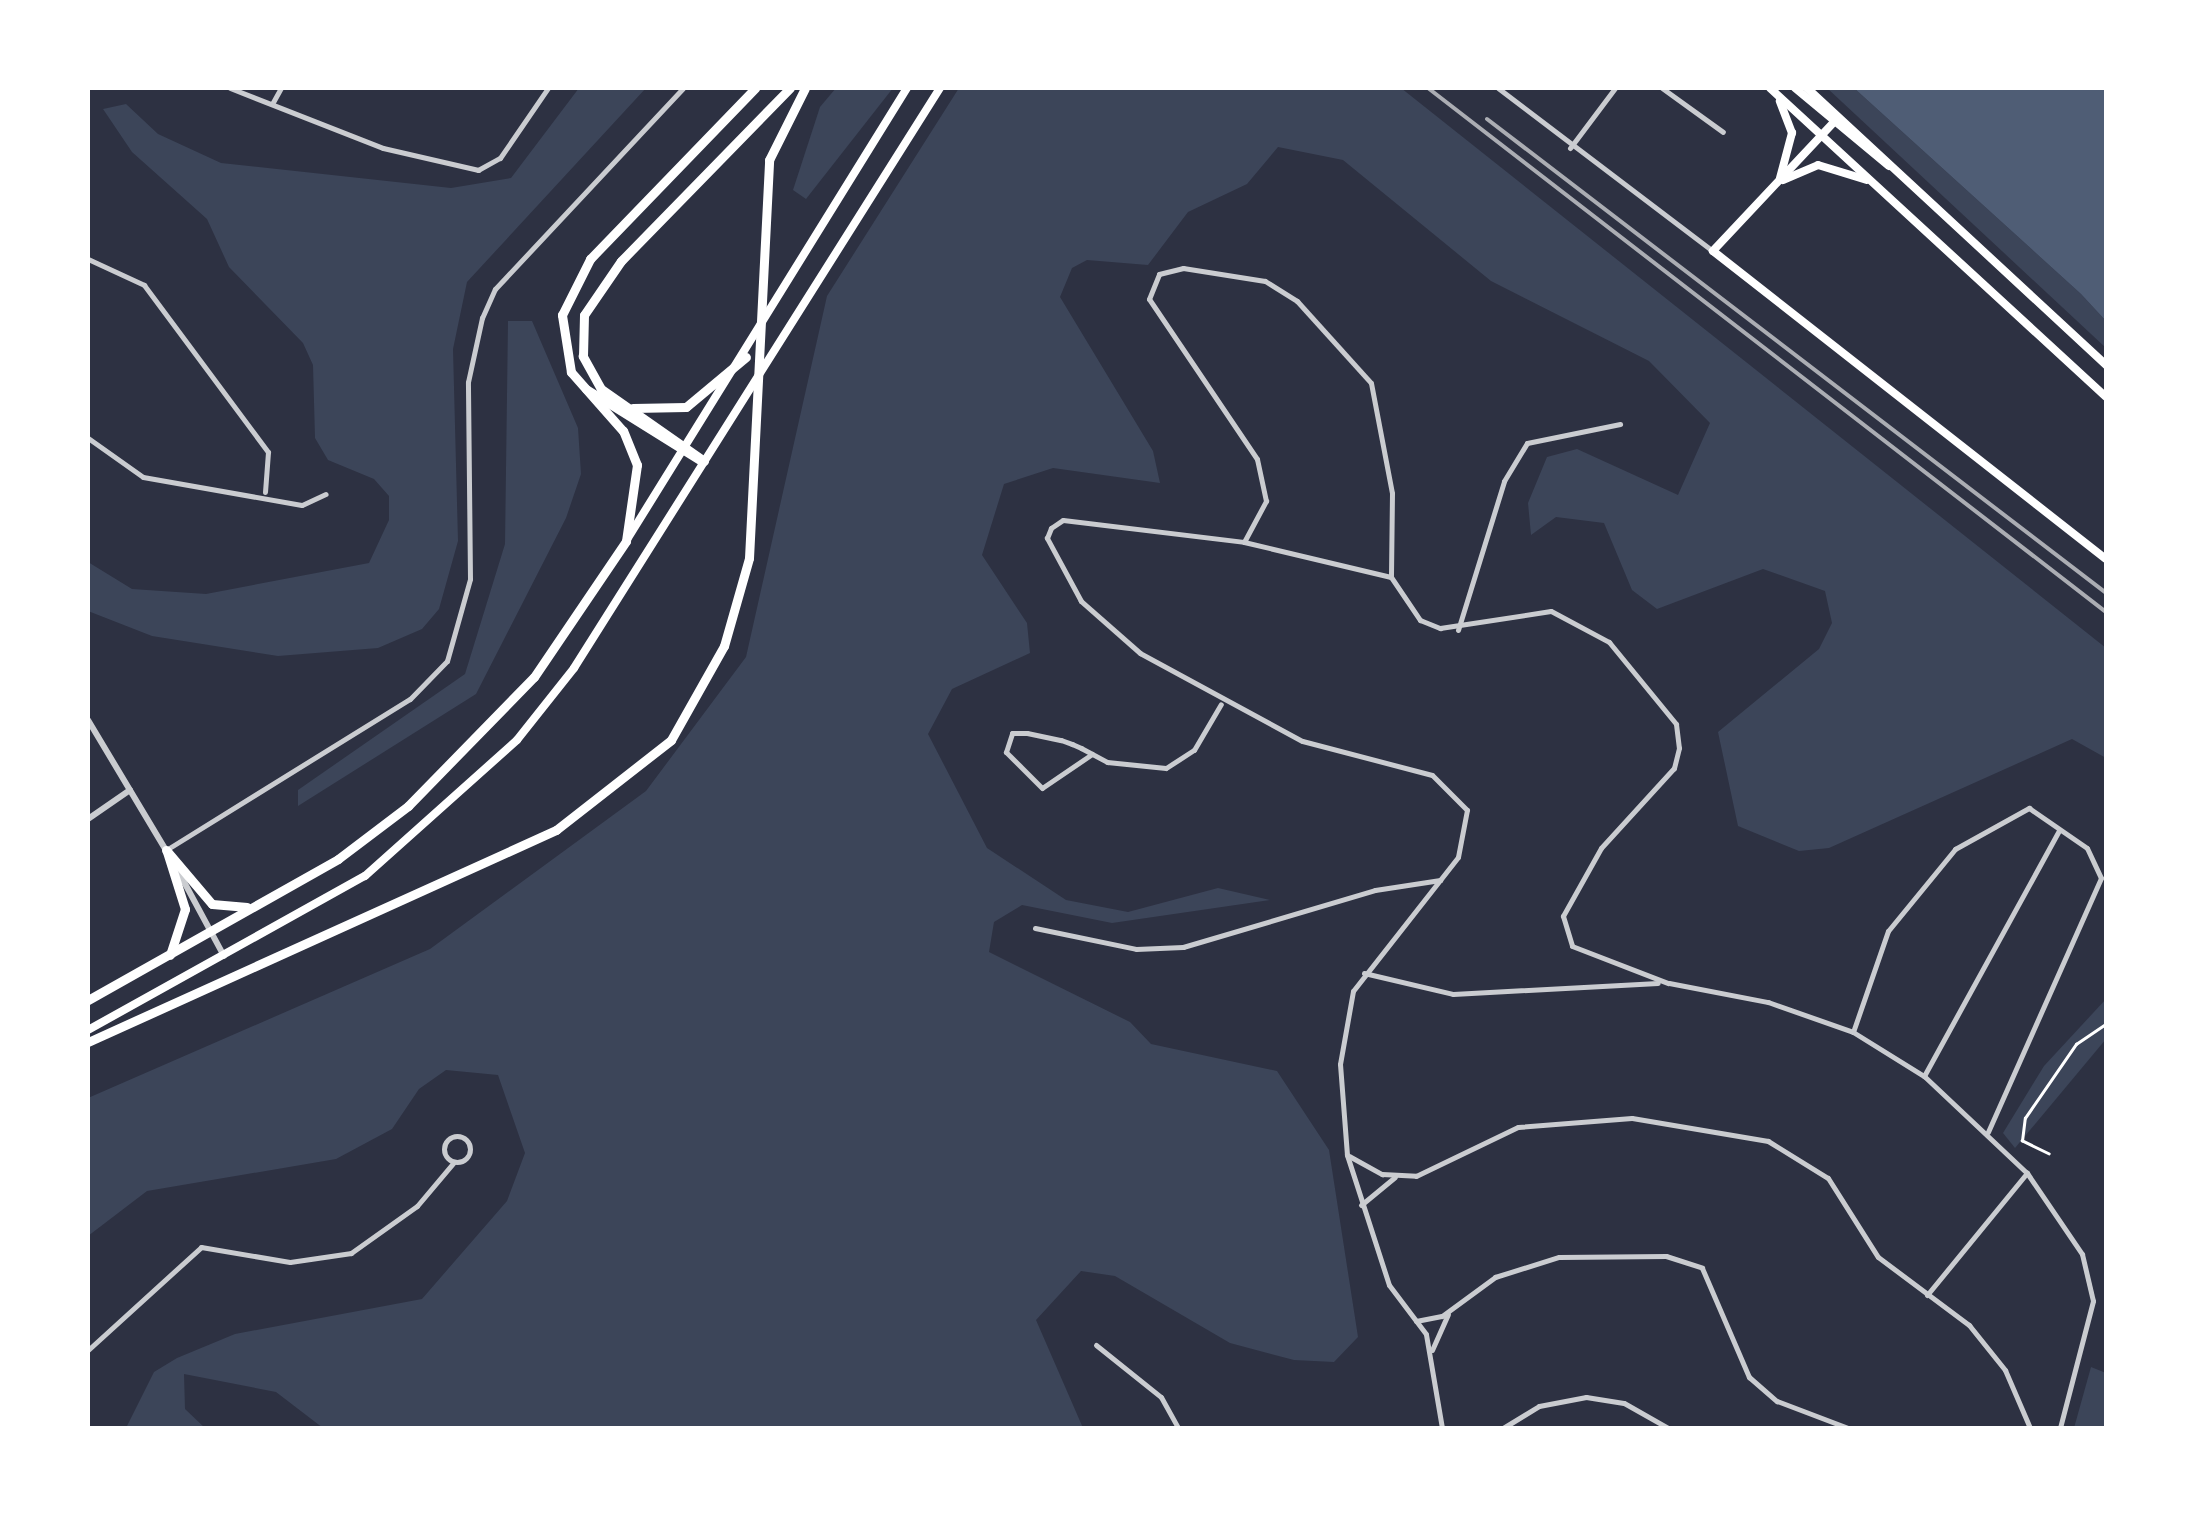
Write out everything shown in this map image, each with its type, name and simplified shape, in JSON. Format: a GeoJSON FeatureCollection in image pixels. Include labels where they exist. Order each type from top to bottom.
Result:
{"type":"FeatureCollection","features":[{"type":"Feature","properties":{"kind":"highway"},"geometry":{"type":"LineString","coordinates":[[88,1000],[338,859],[466,754],[534,677],[626,541],[637,465],[623,432],[571,372],[562,315],[590,258],[755,88]]}},
{"type":"Feature","properties":{"kind":"highway"},"geometry":{"type":"LineString","coordinates":[[704,462],[601,389],[583,356],[579,336],[595,292],[790,88]]}},
{"type":"Feature","properties":{"kind":"highway"},"geometry":{"type":"LineString","coordinates":[[88,1042],[556,830],[628,782],[671,740],[724,646],[756,504],[762,226],[770,160],[804,88]]}},
{"type":"Feature","properties":{"kind":"highway"},"geometry":{"type":"LineString","coordinates":[[625,407],[686,407],[746,357]]}},
{"type":"Feature","properties":{"kind":"highway"},"geometry":{"type":"LineString","coordinates":[[571,372],[611,411],[687,450]]}},
{"type":"Feature","properties":{"kind":"highway"},"geometry":{"type":"LineString","coordinates":[[166,850],[221,910],[273,896]]}},
{"type":"Feature","properties":{"kind":"highway"},"geometry":{"type":"LineString","coordinates":[[166,850],[185,909],[170,957]]}},
{"type":"Feature","properties":{"kind":"main road"},"geometry":{"type":"LineString","coordinates":[[626,541],[746,357],[908,88]]}},
{"type":"Feature","properties":{"kind":"main road"},"geometry":{"type":"LineString","coordinates":[[88,1030],[365,876],[517,740],[574,668],[940,88]]}},
{"type":"Feature","properties":{"kind":"main road"},"geometry":{"type":"LineString","coordinates":[[1794,88],[1889,166]]}},
{"type":"Feature","properties":{"kind":"main road"},"geometry":{"type":"LineString","coordinates":[[1807,88],[2106,365]]}},
{"type":"Feature","properties":{"kind":"main road"},"geometry":{"type":"LineString","coordinates":[[1772,90],[2106,397]]}},
{"type":"Feature","properties":{"kind":"main road"},"geometry":{"type":"LineString","coordinates":[[1772,90],[1792,133],[1778,182]]}},
{"type":"Feature","properties":{"kind":"main road"},"geometry":{"type":"LineString","coordinates":[[1834,122],[1713,251],[2106,559]]}},
{"type":"Feature","properties":{"kind":"main road"},"geometry":{"type":"LineString","coordinates":[[1778,182],[1830,165],[1876,184]]}},
{"type":"Feature","properties":{"kind":"street"},"geometry":{"type":"LineString","coordinates":[[230,88],[383,148],[478,170],[500,158],[548,88]]}},
{"type":"Feature","properties":{"kind":"street"},"geometry":{"type":"LineString","coordinates":[[272,104],[281,88]]}},
{"type":"Feature","properties":{"kind":"street"},"geometry":{"type":"LineString","coordinates":[[166,850],[410,699],[448,661],[470,579],[468,382],[482,318],[496,289],[683,88]]}},
{"type":"Feature","properties":{"kind":"street"},"geometry":{"type":"LineString","coordinates":[[1498,88],[1570,148],[1713,251]]}},
{"type":"Feature","properties":{"kind":"street"},"geometry":{"type":"LineString","coordinates":[[1570,148],[1615,88]]}},
{"type":"Feature","properties":{"kind":"street"},"geometry":{"type":"LineString","coordinates":[[1662,88],[1723,132]]}},
{"type":"Feature","properties":{"kind":"street"},"geometry":{"type":"LineString","coordinates":[[88,259],[144,285],[268,452],[265,492]]}},
{"type":"Feature","properties":{"kind":"street"},"geometry":{"type":"LineString","coordinates":[[1244,542],[1266,502],[1258,460],[1149,299],[1158,274],[1183,268],[1265,281],[1297,301],[1371,383],[1392,493],[1391,578],[1420,620],[1458,630],[1551,612],[1584,623],[1676,724],[1674,768],[1601,848],[1563,916],[1572,946],[1668,983],[1768,1002],[1853,1032],[1924,1076],[1988,1132],[2027,1173],[2082,1254],[2093,1301],[2060,1428]]}},
{"type":"Feature","properties":{"kind":"street"},"geometry":{"type":"LineString","coordinates":[[1458,630],[1504,481],[1527,443],[1620,424]]}},
{"type":"Feature","properties":{"kind":"street"},"geometry":{"type":"LineString","coordinates":[[88,438],[143,476],[265,492],[302,504],[326,494]]}},
{"type":"Feature","properties":{"kind":"street"},"geometry":{"type":"LineString","coordinates":[[1391,578],[1244,542],[1063,520],[1047,538],[1081,601],[1109,628],[1221,704],[1302,741],[1408,765],[1451,787],[1468,810],[1466,830],[1443,880],[1364,973],[1343,1021],[1347,1155],[1389,1285],[1416,1321],[1431,1352],[1442,1428]]}},
{"type":"Feature","properties":{"kind":"street"},"geometry":{"type":"LineString","coordinates":[[1092,754],[1042,788],[1006,752],[1012,733],[1026,733],[1140,769],[1172,766],[1221,704]]}},
{"type":"Feature","properties":{"kind":"street"},"geometry":{"type":"LineString","coordinates":[[88,720],[224,956]]}},
{"type":"Feature","properties":{"kind":"street"},"geometry":{"type":"LineString","coordinates":[[88,819],[130,790]]}},
{"type":"Feature","properties":{"kind":"street"},"geometry":{"type":"LineString","coordinates":[[1853,1032],[1888,931],[1955,849],[2009,812],[2029,808],[2059,830],[2099,864],[2040,1030],[1988,1132]]}},
{"type":"Feature","properties":{"kind":"street"},"geometry":{"type":"LineString","coordinates":[[1924,1076],[2059,830]]}},
{"type":"Feature","properties":{"kind":"street"},"geometry":{"type":"LineString","coordinates":[[1035,928],[1136,949],[1184,947],[1375,890],[1443,880]]}},
{"type":"Feature","properties":{"kind":"street"},"geometry":{"type":"LineString","coordinates":[[1364,973],[1453,994],[1668,983]]}},
{"type":"Feature","properties":{"kind":"street"},"geometry":{"type":"LineString","coordinates":[[1361,1205],[1398,1176],[1518,1127],[1632,1118],[1768,1141],[1828,1178],[1878,1257],[1969,1325],[2004,1370],[2030,1428]]}},
{"type":"Feature","properties":{"kind":"street"},"geometry":{"type":"LineString","coordinates":[[88,1350],[201,1247],[290,1262],[351,1253],[418,1206],[454,1162],[470,1152],[460,1136],[444,1149],[454,1162]]}},
{"type":"Feature","properties":{"kind":"street"},"geometry":{"type":"LineString","coordinates":[[1347,1155],[1398,1176]]}},
{"type":"Feature","properties":{"kind":"street"},"geometry":{"type":"LineString","coordinates":[[1927,1295],[2027,1173]]}},
{"type":"Feature","properties":{"kind":"street"},"geometry":{"type":"LineString","coordinates":[[1416,1321],[1450,1310],[1495,1277],[1559,1257],[1666,1256],[1702,1268],[1749,1377],[1777,1401],[1848,1428]]}},
{"type":"Feature","properties":{"kind":"street"},"geometry":{"type":"LineString","coordinates":[[1431,1352],[1450,1310]]}},
{"type":"Feature","properties":{"kind":"street"},"geometry":{"type":"LineString","coordinates":[[1096,1344],[1160,1397],[1178,1428]]}},
{"type":"Feature","properties":{"kind":"street"},"geometry":{"type":"LineString","coordinates":[[1502,1428],[1540,1406],[1586,1397],[1624,1403],[1668,1428]]}},
{"type":"Feature","properties":{"kind":"path"},"geometry":{"type":"LineString","coordinates":[[2049,1154],[2022,1141],[2026,1118],[2076,1044],[2106,1024]]}},
{"type":"Feature","properties":{"kind":"shaded area"},"geometry":{"type":"Polygon","coordinates":[[[579,88],[646,88],[467,282],[453,349],[458,541],[439,609],[422,629],[378,648],[278,656],[152,636],[88,611],[88,562],[132,589],[206,594],[369,563],[389,520],[389,496],[374,479],[328,460],[315,438],[313,365],[303,343],[229,267],[207,219],[132,152],[103,109],[126,104],[158,134],[221,163],[451,188],[511,178],[579,88]]]}},
{"type":"Feature","properties":{"kind":"shaded area"},"geometry":{"type":"Polygon","coordinates":[[[836,88],[893,88],[806,199],[793,190],[820,107],[836,88]]]}},
{"type":"Feature","properties":{"kind":"shaded area"},"geometry":{"type":"Polygon","coordinates":[[[959,88],[1401,88],[2106,648],[2106,758],[2072,739],[1829,848],[1799,851],[1738,826],[1718,732],[1819,649],[1832,623],[1825,591],[1763,569],[1657,609],[1632,590],[1604,523],[1556,517],[1531,535],[1528,503],[1547,457],[1577,449],[1678,495],[1710,423],[1649,361],[1491,281],[1343,160],[1278,147],[1247,184],[1188,212],[1148,265],[1087,260],[1072,268],[1060,297],[1153,451],[1160,483],[1053,468],[1004,484],[982,555],[1027,623],[1030,653],[952,689],[928,734],[987,848],[1066,900],[1128,912],[1218,888],[1270,900],[1112,923],[1022,905],[994,922],[989,952],[1130,1022],[1151,1044],[1277,1071],[1329,1150],[1358,1337],[1334,1362],[1294,1360],[1230,1343],[1115,1276],[1081,1271],[1036,1320],[1083,1428],[323,1428],[276,1392],[184,1374],[185,1409],[205,1428],[126,1428],[154,1372],[177,1358],[235,1334],[422,1299],[507,1201],[525,1153],[498,1075],[446,1070],[419,1089],[392,1129],[336,1159],[147,1191],[88,1236],[88,1098],[430,949],[646,791],[746,657],[827,296],[959,88]]]}},
{"type":"Feature","properties":{"kind":"shaded area"},"geometry":{"type":"Polygon","coordinates":[[[1827,88],[1854,88],[2081,294],[2106,321],[2106,348],[1827,88]]]}},
{"type":"Feature","properties":{"kind":"shaded area"},"geometry":{"type":"Polygon","coordinates":[[[1854,88],[2106,88],[2106,321],[2081,294],[1854,88]]]}},
{"type":"Feature","properties":{"kind":"shaded area"},"geometry":{"type":"Polygon","coordinates":[[[508,321],[532,321],[578,428],[581,474],[566,518],[476,694],[298,806],[298,790],[465,674],[505,544],[508,321]]]}},
{"type":"Feature","properties":{"kind":"shaded area"},"geometry":{"type":"Polygon","coordinates":[[[2106,999],[2106,1039],[2015,1148],[2003,1133],[2044,1066],[2106,999]]]}},
{"type":"Feature","properties":{"kind":"shaded area"},"geometry":{"type":"Polygon","coordinates":[[[2091,1367],[2106,1373],[2106,1428],[2074,1428],[2091,1367]]]}},
{"type":"Feature","properties":{"kind":"railway"},"geometry":{"type":"LineString","coordinates":[[1428,88],[2106,612]]}},
{"type":"Feature","properties":{"kind":"railway"},"geometry":{"type":"LineString","coordinates":[[1487,119],[2106,593]]}}]}
